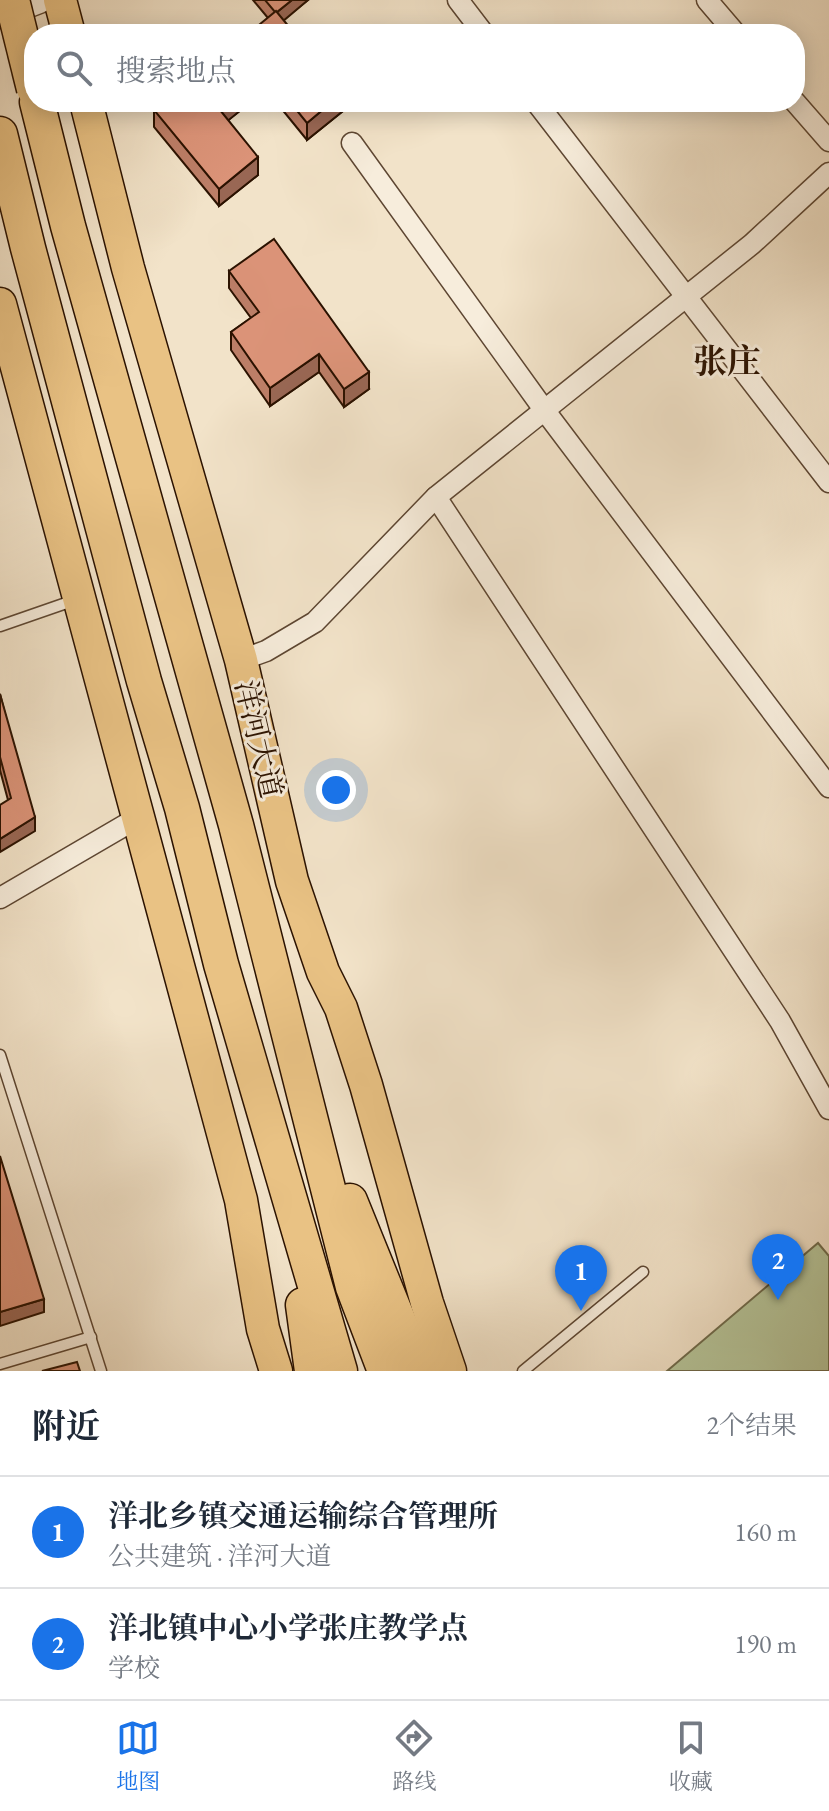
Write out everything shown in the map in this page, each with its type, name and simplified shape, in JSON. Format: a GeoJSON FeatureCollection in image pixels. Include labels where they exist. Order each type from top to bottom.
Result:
{"type":"FeatureCollection","features":[{"type":"Feature","properties":{"kind":"highway"},"geometry":{"type":"LineString","coordinates":[[12,0],[24,49]]}},
{"type":"Feature","properties":{"kind":"highway","name":"洋河大道"},"geometry":{"type":"LineString","coordinates":[[40,112],[68,226],[236,825],[353,1287],[385,1371]]}},
{"type":"Feature","properties":{"kind":"highway"},"geometry":{"type":"LineString","coordinates":[[0,134],[28,248],[182,808],[221,964],[340,1371]]}},
{"type":"Feature","properties":{"kind":"highway"},"geometry":{"type":"LineString","coordinates":[[302,1083],[419,1371]]}},
{"type":"Feature","properties":{"kind":"highway"},"geometry":{"type":"LineString","coordinates":[[289,1198],[312,1371]]}},
{"type":"Feature","properties":{"kind":"main road"},"geometry":{"type":"LineString","coordinates":[[60,0],[66,24]]}},
{"type":"Feature","properties":{"kind":"main road","name":"洋河大道"},"geometry":{"type":"LineString","coordinates":[[89,112],[128,268],[241,660],[292,881],[323,972],[350,1034],[427,1303],[450,1371]]}},
{"type":"Feature","properties":{"kind":"main road"},"geometry":{"type":"LineString","coordinates":[[0,304],[241,1200],[263,1329],[276,1371]]}},
{"type":"Feature","properties":{"kind":"street"},"geometry":{"type":"LineString","coordinates":[[0,15],[39,0]]}},
{"type":"Feature","properties":{"kind":"street"},"geometry":{"type":"LineString","coordinates":[[458,0],[476,24]]}},
{"type":"Feature","properties":{"kind":"street"},"geometry":{"type":"LineString","coordinates":[[707,0],[727,24]]}},
{"type":"Feature","properties":{"kind":"street"},"geometry":{"type":"LineString","coordinates":[[544,112],[829,482]]}},
{"type":"Feature","properties":{"kind":"street"},"geometry":{"type":"LineString","coordinates":[[804,112],[829,141]]}},
{"type":"Feature","properties":{"kind":"street"},"geometry":{"type":"LineString","coordinates":[[352,143],[545,411],[829,787]]}},
{"type":"Feature","properties":{"kind":"street"},"geometry":{"type":"LineString","coordinates":[[241,660],[266,651],[315,622],[436,497],[752,244],[829,173]]}},
{"type":"Feature","properties":{"kind":"street"},"geometry":{"type":"LineString","coordinates":[[436,497],[780,1021],[829,1109]]}},
{"type":"Feature","properties":{"kind":"street"},"geometry":{"type":"LineString","coordinates":[[0,898],[139,817]]}},
{"type":"Feature","properties":{"kind":"lane"},"geometry":{"type":"LineString","coordinates":[[0,626],[80,598]]}},
{"type":"Feature","properties":{"kind":"lane"},"geometry":{"type":"LineString","coordinates":[[0,1055],[101,1371]]}},
{"type":"Feature","properties":{"kind":"lane"},"geometry":{"type":"LineString","coordinates":[[523,1371],[643,1272]]}},
{"type":"Feature","properties":{"kind":"lane"},"geometry":{"type":"LineString","coordinates":[[0,1364],[91,1337]]}},
{"type":"Feature","properties":{"kind":"green space"},"geometry":{"type":"Polygon","coordinates":[[[818,1243],[829,1256],[829,1371],[667,1371],[818,1243]]]}},
{"type":"Feature","properties":{"kind":"building"},"geometry":{"type":"Polygon","coordinates":[[[265,0],[292,0],[275,12],[265,0]]]}},
{"type":"Feature","properties":{"kind":"building"},"geometry":{"type":"Polygon","coordinates":[[[276,11],[287,24],[260,24],[276,11]]]}},
{"type":"Feature","properties":{"kind":"building"},"geometry":{"type":"Polygon","coordinates":[[[156,112],[222,112],[258,157],[219,189],[156,112]]]}},
{"type":"Feature","properties":{"kind":"building"},"geometry":{"type":"Polygon","coordinates":[[[298,112],[320,112],[307,123],[298,112]]]}},
{"type":"Feature","properties":{"kind":"building"},"geometry":{"type":"Polygon","coordinates":[[[274,239],[369,372],[344,389],[319,354],[270,388],[231,332],[259,312],[229,271],[274,239]]]}},
{"type":"Feature","properties":{"kind":"building"},"geometry":{"type":"Polygon","coordinates":[[[0,694],[35,817],[0,839],[0,805],[11,798],[0,757],[0,694]]]}},
{"type":"Feature","properties":{"kind":"building"},"geometry":{"type":"Polygon","coordinates":[[[0,1156],[44,1299],[0,1312],[0,1156]]]}},
{"type":"Feature","properties":{"kind":"building"},"geometry":{"type":"Polygon","coordinates":[[[77,1362],[80,1371],[42,1371],[77,1362]]]}},
{"type":"Feature","properties":{"kind":"place","name":"洋北镇中心小学张庄教学点"},"geometry":{"type":"Point","coordinates":[778,1300]}},
{"type":"Feature","properties":{"kind":"place","name":"洋北乡镇交通运输综合管理所"},"geometry":{"type":"Point","coordinates":[581,1311]}},
{"type":"Feature","properties":{"kind":"district","name":"张庄"},"geometry":{"type":"Point","coordinates":[727,361]}}]}
